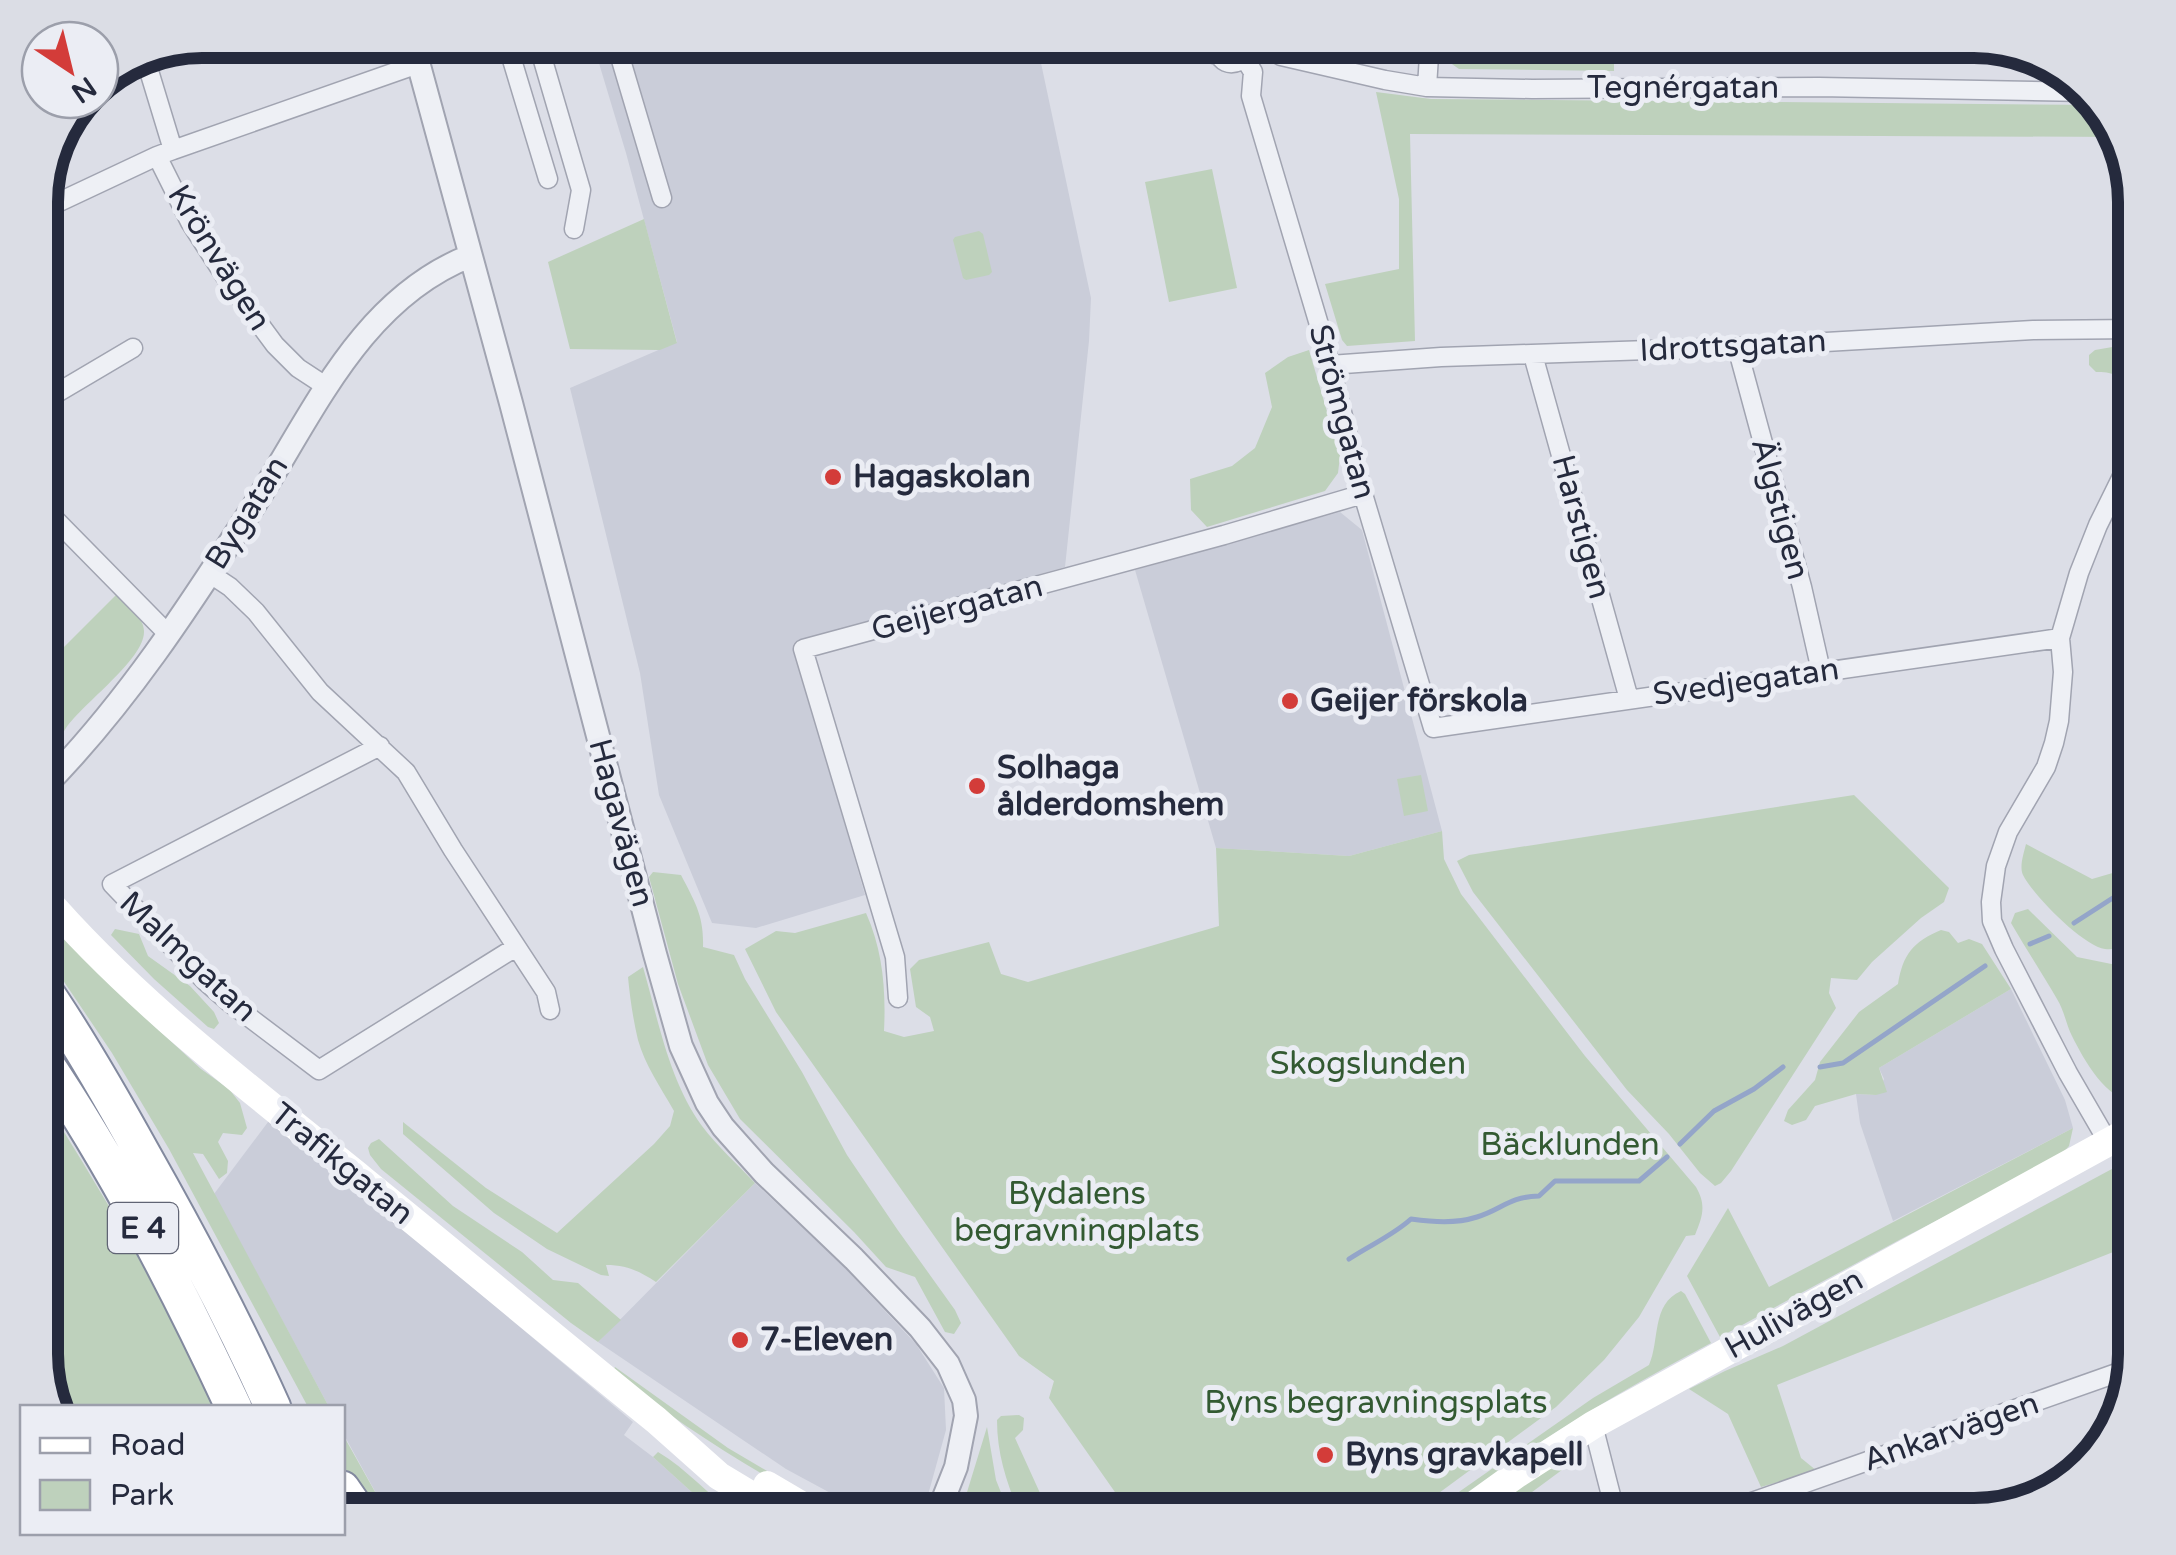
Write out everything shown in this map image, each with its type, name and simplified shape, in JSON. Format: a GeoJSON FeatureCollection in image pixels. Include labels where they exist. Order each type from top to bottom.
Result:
{"type":"FeatureCollection","features":[{"type":"Feature","properties":{"kind":"highway","name":"E 4"},"geometry":{"type":"LineString","coordinates":[[58,1013],[108,1093],[235,1324],[287,1405]]}},
{"type":"Feature","properties":{"kind":"highway","name":"E 4"},"geometry":{"type":"LineString","coordinates":[[58,1084],[118,1182],[233,1405]]}},
{"type":"Feature","properties":{"kind":"highway","name":"E 4"},"geometry":{"type":"LineString","coordinates":[[235,1324],[272,1405]]}},
{"type":"Feature","properties":{"kind":"main road","name":"Trafikgatan"},"geometry":{"type":"LineString","coordinates":[[58,913],[100,958],[204,1051],[656,1420],[719,1476],[756,1498]]}},
{"type":"Feature","properties":{"kind":"main road","name":"Hulivägen"},"geometry":{"type":"LineString","coordinates":[[1484,1498],[1593,1425],[2118,1137]]}},
{"type":"Feature","properties":{"kind":"main road","name":"Trafikgatan"},"geometry":{"type":"LineString","coordinates":[[656,1420],[788,1498]]}},
{"type":"Feature","properties":{"kind":"street","name":"Hagavägen"},"geometry":{"type":"LineString","coordinates":[[416,57],[681,1046],[723,1128],[907,1314],[948,1364],[964,1400],[966,1416],[956,1467],[944,1498]]}},
{"type":"Feature","properties":{"kind":"street"},"geometry":{"type":"LineString","coordinates":[[511,57],[548,178]]}},
{"type":"Feature","properties":{"kind":"street"},"geometry":{"type":"LineString","coordinates":[[542,57],[581,190],[574,229]]}},
{"type":"Feature","properties":{"kind":"street"},"geometry":{"type":"LineString","coordinates":[[620,57],[662,198]]}},
{"type":"Feature","properties":{"kind":"street","name":"Strömgatan"},"geometry":{"type":"LineString","coordinates":[[1239,57],[1253,72],[1251,96],[1432,728]]}},
{"type":"Feature","properties":{"kind":"street","name":"Tegnérgatan"},"geometry":{"type":"LineString","coordinates":[[1285,57],[1427,86],[2067,92]]}},
{"type":"Feature","properties":{"kind":"street"},"geometry":{"type":"LineString","coordinates":[[1427,86],[1429,57]]}},
{"type":"Feature","properties":{"kind":"street"},"geometry":{"type":"LineString","coordinates":[[58,203],[165,153],[418,64]]}},
{"type":"Feature","properties":{"kind":"street","name":"Krönvägen"},"geometry":{"type":"LineString","coordinates":[[148,68],[165,153],[190,222],[275,345],[298,368],[326,387]]}},
{"type":"Feature","properties":{"kind":"street","name":"Bygatan"},"geometry":{"type":"LineString","coordinates":[[58,773],[109,715],[168,634],[366,331],[404,293],[439,268],[470,256]]}},
{"type":"Feature","properties":{"kind":"street","name":"Idrottsgatan"},"geometry":{"type":"LineString","coordinates":[[1330,365],[2118,329]]}},
{"type":"Feature","properties":{"kind":"street","name":"Älgstigen"},"geometry":{"type":"LineString","coordinates":[[1736,347],[1821,671]]}},
{"type":"Feature","properties":{"kind":"street"},"geometry":{"type":"LineString","coordinates":[[58,392],[133,348]]}},
{"type":"Feature","properties":{"kind":"street","name":"Harstigen"},"geometry":{"type":"LineString","coordinates":[[1534,355],[1628,699]]}},
{"type":"Feature","properties":{"kind":"street"},"geometry":{"type":"LineString","coordinates":[[2108,1142],[2004,949],[1992,921],[1991,902],[1996,866],[2008,832],[2046,766],[2054,743],[2063,672],[2060,638],[2079,573],[2118,484]]}},
{"type":"Feature","properties":{"kind":"street","name":"Geijergatan"},"geometry":{"type":"LineString","coordinates":[[898,998],[895,957],[803,649],[1364,494]]}},
{"type":"Feature","properties":{"kind":"street"},"geometry":{"type":"LineString","coordinates":[[58,522],[168,634]]}},
{"type":"Feature","properties":{"kind":"street"},"geometry":{"type":"LineString","coordinates":[[210,573],[256,612],[320,692],[406,772],[546,992],[550,1010]]}},
{"type":"Feature","properties":{"kind":"street","name":"Svedjegatan"},"geometry":{"type":"LineString","coordinates":[[1432,728],[2060,638]]}},
{"type":"Feature","properties":{"kind":"street","name":"Malmgatan"},"geometry":{"type":"LineString","coordinates":[[380,746],[112,884],[217,992],[319,1070],[516,947]]}},
{"type":"Feature","properties":{"kind":"street","name":"Ankarvägen"},"geometry":{"type":"LineString","coordinates":[[1763,1498],[2117,1373]]}},
{"type":"Feature","properties":{"kind":"street"},"geometry":{"type":"LineString","coordinates":[[1593,1425],[1612,1498]]}},
{"type":"Feature","properties":{"kind":"shaded area","name":"Hagaskolan"},"geometry":{"type":"Polygon","coordinates":[[[597,57],[1040,57],[1091,298],[1065,567],[793,644],[865,895],[756,928],[712,923],[659,795],[640,673],[570,388],[677,342],[597,57]]]}},
{"type":"Feature","properties":{"kind":"shaded area","name":"Geijer förskola"},"geometry":{"type":"Polygon","coordinates":[[[1340,512],[1362,530],[1442,831],[1349,856],[1216,848],[1135,570],[1340,512]]]}},
{"type":"Feature","properties":{"kind":"shaded area"},"geometry":{"type":"Polygon","coordinates":[[[2011,989],[2065,1100],[2073,1128],[1893,1221],[1860,1123],[1856,1094],[1876,1095],[1884,1079],[1879,1068],[2011,989]]]}},
{"type":"Feature","properties":{"kind":"shaded area"},"geometry":{"type":"Polygon","coordinates":[[[271,1118],[633,1422],[624,1435],[698,1498],[379,1498],[345,1437],[345,1405],[328,1405],[214,1194],[271,1118]]]}},
{"type":"Feature","properties":{"kind":"shaded area"},"geometry":{"type":"Polygon","coordinates":[[[755,1183],[844,1267],[916,1344],[944,1388],[946,1430],[928,1495],[836,1496],[786,1469],[598,1342],[755,1183]]]}},
{"type":"Feature","properties":{"kind":"green space"},"geometry":{"type":"Polygon","coordinates":[[[1366,57],[1408,57],[1404,62],[1366,57]]]}},
{"type":"Feature","properties":{"kind":"green space"},"geometry":{"type":"Polygon","coordinates":[[[1445,57],[1614,57],[1614,71],[1459,69],[1445,57]]]}},
{"type":"Feature","properties":{"kind":"green space"},"geometry":{"type":"Polygon","coordinates":[[[1376,92],[1431,99],[2081,105],[2103,137],[1410,134],[1415,341],[1347,346],[1325,284],[1399,269],[1399,199],[1376,92]]]}},
{"type":"Feature","properties":{"kind":"green space"},"geometry":{"type":"Polygon","coordinates":[[[1212,169],[1237,288],[1169,302],[1145,182],[1212,169]]]}},
{"type":"Feature","properties":{"kind":"green space"},"geometry":{"type":"Polygon","coordinates":[[[644,219],[677,343],[660,350],[570,349],[548,262],[644,219]]]}},
{"type":"Feature","properties":{"kind":"green space"},"geometry":{"type":"Polygon","coordinates":[[[979,231],[992,272],[966,280],[953,240],[979,231]]]}},
{"type":"Feature","properties":{"kind":"green space"},"geometry":{"type":"Polygon","coordinates":[[[2118,346],[2118,378],[2096,372],[2089,365],[2089,355],[2095,350],[2118,346]]]}},
{"type":"Feature","properties":{"kind":"green space"},"geometry":{"type":"Polygon","coordinates":[[[1309,350],[1340,456],[1338,473],[1325,491],[1207,527],[1191,510],[1190,479],[1232,466],[1255,448],[1272,407],[1265,373],[1288,357],[1309,350]]]}},
{"type":"Feature","properties":{"kind":"green space"},"geometry":{"type":"Polygon","coordinates":[[[117,594],[141,621],[142,642],[135,654],[74,718],[58,742],[58,653],[117,594]]]}},
{"type":"Feature","properties":{"kind":"green space"},"geometry":{"type":"Polygon","coordinates":[[[1421,775],[1428,811],[1404,816],[1397,779],[1421,775]]]}},
{"type":"Feature","properties":{"kind":"green space"},"geometry":{"type":"Polygon","coordinates":[[[1854,795],[1949,888],[1944,902],[1921,918],[1857,980],[1831,978],[1829,993],[1836,1008],[1731,1171],[1715,1186],[1627,1090],[1473,892],[1457,861],[1469,855],[1854,795]]]}},
{"type":"Feature","properties":{"kind":"green space"},"geometry":{"type":"Polygon","coordinates":[[[1442,831],[1444,859],[1461,894],[1585,1056],[1696,1187],[1701,1200],[1700,1223],[1695,1235],[1686,1236],[1639,1317],[1604,1360],[1556,1407],[1432,1498],[1119,1498],[1049,1398],[1054,1381],[1019,1356],[776,1012],[745,949],[776,931],[795,933],[866,913],[882,971],[884,1031],[904,1037],[934,1031],[930,1017],[916,1007],[910,969],[919,960],[989,942],[1001,974],[1028,982],[1219,926],[1216,848],[1349,856],[1442,831]]]}},
{"type":"Feature","properties":{"kind":"green space"},"geometry":{"type":"Polygon","coordinates":[[[2026,844],[2092,879],[2118,870],[2118,948],[2105,949],[2084,939],[2037,895],[2023,875],[2026,844]]]}},
{"type":"Feature","properties":{"kind":"green space"},"geometry":{"type":"Polygon","coordinates":[[[653,872],[681,875],[700,918],[703,947],[734,955],[847,1155],[955,1310],[961,1323],[954,1334],[945,1332],[915,1277],[886,1267],[740,1119],[708,1065],[678,984],[649,877],[653,872]]]}},
{"type":"Feature","properties":{"kind":"green space"},"geometry":{"type":"Polygon","coordinates":[[[2028,909],[2077,957],[2118,965],[2118,1096],[2098,1078],[2083,1056],[2059,1003],[2011,923],[2015,913],[2028,909]]]}},
{"type":"Feature","properties":{"kind":"green space"},"geometry":{"type":"Polygon","coordinates":[[[58,929],[136,1009],[201,1069],[229,1089],[240,1103],[247,1128],[242,1135],[223,1133],[218,1142],[228,1161],[227,1173],[219,1179],[203,1154],[193,1153],[328,1405],[307,1405],[169,1149],[58,973],[58,929]]]}},
{"type":"Feature","properties":{"kind":"green space"},"geometry":{"type":"Polygon","coordinates":[[[115,929],[139,934],[148,956],[190,986],[214,1012],[219,1023],[214,1029],[154,979],[111,935],[115,929]]]}},
{"type":"Feature","properties":{"kind":"green space"},"geometry":{"type":"Polygon","coordinates":[[[1941,930],[1949,932],[1958,943],[1969,939],[1982,944],[2011,989],[1879,1068],[1887,1092],[1856,1094],[1815,1106],[1806,1120],[1792,1125],[1784,1121],[1788,1110],[1815,1080],[1820,1062],[1859,1012],[1898,984],[1911,950],[1941,930]]]}},
{"type":"Feature","properties":{"kind":"green space"},"geometry":{"type":"Polygon","coordinates":[[[643,967],[681,1089],[702,1126],[755,1183],[656,1282],[620,1266],[606,1265],[609,1276],[601,1275],[547,1249],[494,1213],[403,1134],[403,1122],[486,1188],[557,1233],[670,1126],[674,1111],[645,1058],[633,1016],[628,977],[643,967]]]}},
{"type":"Feature","properties":{"kind":"green space"},"geometry":{"type":"Polygon","coordinates":[[[58,1123],[154,1286],[213,1405],[67,1405],[58,1363],[58,1123]]]}},
{"type":"Feature","properties":{"kind":"green space"},"geometry":{"type":"Polygon","coordinates":[[[2073,1128],[2069,1146],[2058,1158],[1720,1337],[1687,1276],[1728,1208],[1769,1287],[2073,1128]]]}},
{"type":"Feature","properties":{"kind":"green space"},"geometry":{"type":"Polygon","coordinates":[[[379,1139],[453,1206],[522,1252],[553,1280],[578,1283],[621,1320],[598,1342],[571,1323],[381,1169],[368,1148],[379,1139]]]}},
{"type":"Feature","properties":{"kind":"green space"},"geometry":{"type":"Polygon","coordinates":[[[2118,1166],[2118,1250],[1777,1385],[1801,1458],[1817,1471],[1761,1487],[1728,1414],[1689,1389],[1783,1346],[2118,1166]]]}},
{"type":"Feature","properties":{"kind":"green space"},"geometry":{"type":"Polygon","coordinates":[[[1681,1291],[1685,1294],[1711,1343],[1571,1423],[1463,1498],[1450,1498],[1593,1398],[1649,1365],[1661,1314],[1671,1297],[1681,1291]]]}},
{"type":"Feature","properties":{"kind":"green space"},"geometry":{"type":"Polygon","coordinates":[[[615,1367],[728,1448],[818,1498],[805,1498],[721,1449],[613,1371],[615,1367]]]}},
{"type":"Feature","properties":{"kind":"green space"},"geometry":{"type":"Polygon","coordinates":[[[1001,1416],[1024,1418],[1023,1430],[1015,1438],[1042,1498],[1014,1498],[999,1445],[997,1420],[1001,1416]]]}},
{"type":"Feature","properties":{"kind":"green space"},"geometry":{"type":"Polygon","coordinates":[[[987,1427],[996,1480],[1003,1498],[965,1498],[987,1427]]]}},
{"type":"Feature","properties":{"kind":"green space"},"geometry":{"type":"Polygon","coordinates":[[[345,1438],[378,1498],[359,1498],[345,1474],[345,1438]]]}},
{"type":"Feature","properties":{"kind":"green space"},"geometry":{"type":"Polygon","coordinates":[[[658,1452],[715,1498],[698,1498],[653,1457],[658,1452]]]}},
{"type":"Feature","properties":{"kind":"green space"},"geometry":{"type":"Polygon","coordinates":[[[1574,1455],[1586,1461],[1570,1464],[1524,1498],[1504,1498],[1564,1457],[1574,1455]]]}},
{"type":"Feature","properties":{"kind":"waterway"},"geometry":{"type":"LineString","coordinates":[[2074,923],[2118,895]]}},
{"type":"Feature","properties":{"kind":"waterway"},"geometry":{"type":"LineString","coordinates":[[2030,944],[2049,936]]}},
{"type":"Feature","properties":{"kind":"waterway"},"geometry":{"type":"LineString","coordinates":[[1820,1067],[1843,1063],[1985,966]]}},
{"type":"Feature","properties":{"kind":"waterway"},"geometry":{"type":"LineString","coordinates":[[1680,1144],[1714,1111],[1783,1067]]}},
{"type":"Feature","properties":{"kind":"waterway"},"geometry":{"type":"LineString","coordinates":[[1349,1259],[1411,1219],[1469,1219],[1513,1201],[1539,1196],[1555,1181],[1639,1181],[1667,1157]]}},
{"type":"Feature","properties":{"kind":"place","name":"Hagaskolan"},"geometry":{"type":"Point","coordinates":[833,477]}},
{"type":"Feature","properties":{"kind":"place","name":"Geijer förskola"},"geometry":{"type":"Point","coordinates":[1290,701]}},
{"type":"Feature","properties":{"kind":"place","name":"Solhaga ålderdomshem"},"geometry":{"type":"Point","coordinates":[977,786]}},
{"type":"Feature","properties":{"kind":"place","name":"7-Eleven"},"geometry":{"type":"Point","coordinates":[740,1340]}},
{"type":"Feature","properties":{"kind":"place","name":"Byns gravkapell"},"geometry":{"type":"Point","coordinates":[1325,1455]}},
{"type":"Feature","properties":{"kind":"park label","name":"Skogslunden"},"geometry":{"type":"Point","coordinates":[1368,1064]}},
{"type":"Feature","properties":{"kind":"park label","name":"Bäcklunden"},"geometry":{"type":"Point","coordinates":[1570,1145]}},
{"type":"Feature","properties":{"kind":"park label","name":"Bydalens begravningplats"},"geometry":{"type":"Point","coordinates":[1077,1212]}},
{"type":"Feature","properties":{"kind":"park label","name":"Byns begravningsplats"},"geometry":{"type":"Point","coordinates":[1376,1403]}}]}
